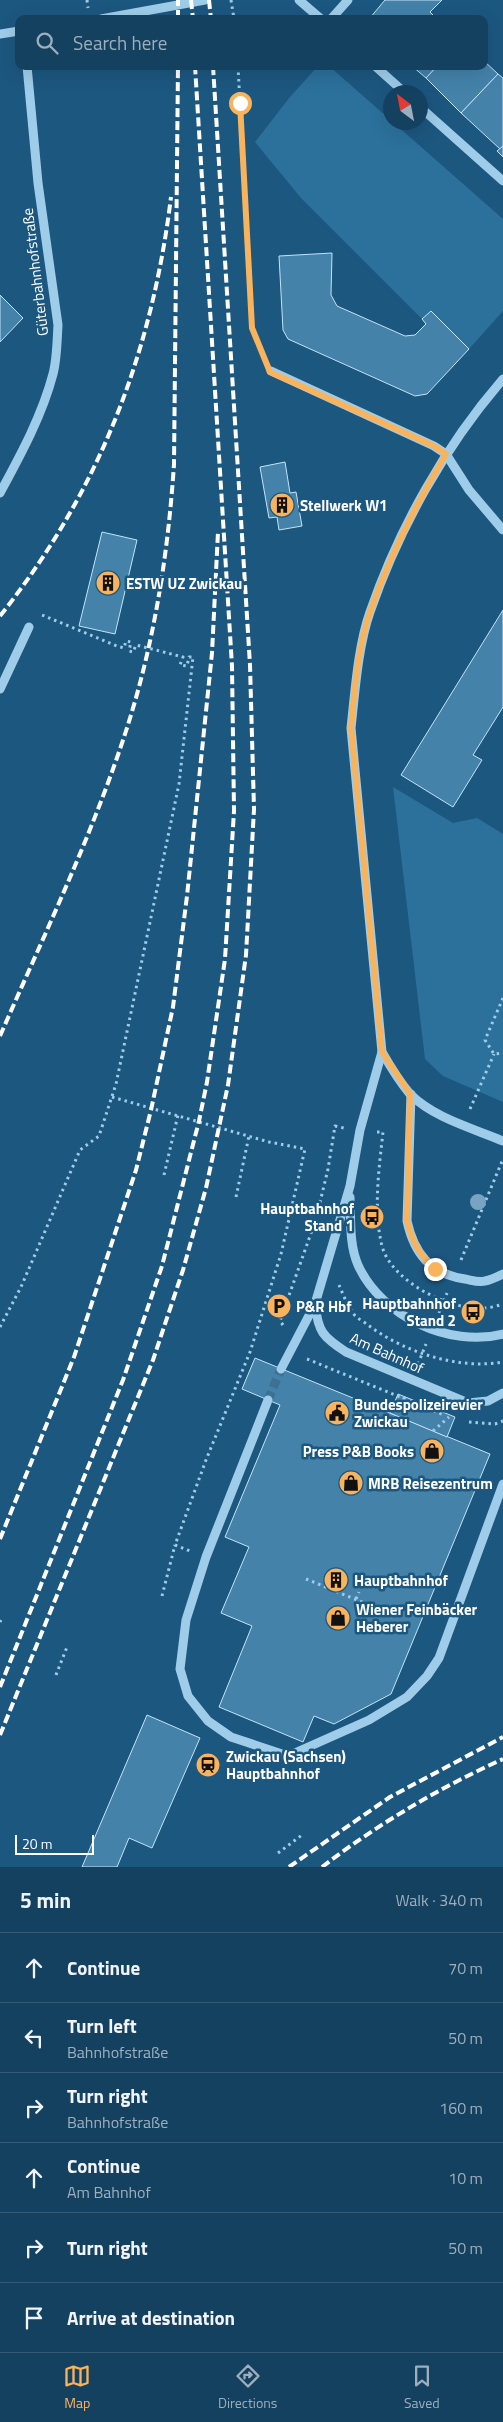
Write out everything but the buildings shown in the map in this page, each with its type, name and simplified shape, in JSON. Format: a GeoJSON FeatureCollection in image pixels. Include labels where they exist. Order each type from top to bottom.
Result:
{"type":"FeatureCollection","features":[{"type":"Feature","properties":{"kind":"street"},"geometry":{"type":"LineString","coordinates":[[123,15],[205,0]]}},
{"type":"Feature","properties":{"kind":"street"},"geometry":{"type":"LineString","coordinates":[[299,0],[316,15]]}},
{"type":"Feature","properties":{"kind":"street"},"geometry":{"type":"LineString","coordinates":[[335,15],[348,0]]}},
{"type":"Feature","properties":{"kind":"street"},"geometry":{"type":"LineString","coordinates":[[0,34],[15,32]]}},
{"type":"Feature","properties":{"kind":"street","name":"Güterbahnhofstraße"},"geometry":{"type":"LineString","coordinates":[[0,493],[35,421],[53,374],[57,348],[58,325],[38,183],[27,70]]}},
{"type":"Feature","properties":{"kind":"street"},"geometry":{"type":"LineString","coordinates":[[379,70],[396,85]]}},
{"type":"Feature","properties":{"kind":"street"},"geometry":{"type":"LineString","coordinates":[[428,114],[503,181]]}},
{"type":"Feature","properties":{"kind":"street"},"geometry":{"type":"LineString","coordinates":[[270,372],[434,446],[446,454],[469,490],[503,530]]}},
{"type":"Feature","properties":{"kind":"street"},"geometry":{"type":"LineString","coordinates":[[503,379],[475,412],[446,454],[408,521],[369,613],[354,699],[351,728],[382,1052],[410,1094],[436,1113],[503,1141]]}},
{"type":"Feature","properties":{"kind":"street"},"geometry":{"type":"LineString","coordinates":[[0,689],[29,627]]}},
{"type":"Feature","properties":{"kind":"street","name":"Am Bahnhof"},"geometry":{"type":"LineString","coordinates":[[382,1052],[360,1130],[350,1186],[315,1304],[317,1324],[328,1340],[346,1352],[468,1403],[488,1401],[503,1393]]}},
{"type":"Feature","properties":{"kind":"street"},"geometry":{"type":"LineString","coordinates":[[410,1094],[407,1221],[411,1240],[426,1261],[435,1269],[454,1278],[483,1282],[503,1274]]}},
{"type":"Feature","properties":{"kind":"street","name":"Am Bahnhof"},"geometry":{"type":"LineString","coordinates":[[350,1186],[351,1236],[358,1265],[377,1295],[409,1319],[432,1329],[472,1338],[488,1338],[503,1334]]}},
{"type":"Feature","properties":{"kind":"street"},"geometry":{"type":"LineString","coordinates":[[281,1369],[315,1304]]}},
{"type":"Feature","properties":{"kind":"street"},"geometry":{"type":"LineString","coordinates":[[268,1400],[206,1557],[186,1620],[180,1669],[188,1696],[208,1721],[231,1736],[288,1756],[369,1720],[407,1697],[427,1676],[439,1658],[503,1484]]}},
{"type":"Feature","properties":{"kind":"path"},"geometry":{"type":"LineString","coordinates":[[231,0],[233,15]]}},
{"type":"Feature","properties":{"kind":"path"},"geometry":{"type":"LineString","coordinates":[[238,70],[252,328],[270,372]]}},
{"type":"Feature","properties":{"kind":"path"},"geometry":{"type":"LineString","coordinates":[[0,1327],[21,1287],[80,1150],[99,1136],[112,1097],[179,784],[193,657],[189,657],[187,666],[180,665],[183,657],[136,645],[133,652],[129,651],[131,642],[126,641],[124,648],[117,646],[33,611],[29,627]]}},
{"type":"Feature","properties":{"kind":"path"},"geometry":{"type":"LineString","coordinates":[[494,1054],[485,1040],[503,998]]}},
{"type":"Feature","properties":{"kind":"path"},"geometry":{"type":"LineString","coordinates":[[494,1054],[503,1053]]}},
{"type":"Feature","properties":{"kind":"path"},"geometry":{"type":"LineString","coordinates":[[463,1124],[494,1054]]}},
{"type":"Feature","properties":{"kind":"path"},"geometry":{"type":"LineString","coordinates":[[112,1097],[249,1136],[305,1149],[281,1254],[250,1352],[206,1460],[175,1545],[162,1596]]}},
{"type":"Feature","properties":{"kind":"path"},"geometry":{"type":"LineString","coordinates":[[164,1175],[178,1115]]}},
{"type":"Feature","properties":{"kind":"path"},"geometry":{"type":"LineString","coordinates":[[335,1126],[328,1169],[316,1219],[280,1321],[309,1361],[456,1419]]}},
{"type":"Feature","properties":{"kind":"path"},"geometry":{"type":"LineString","coordinates":[[236,1197],[249,1136]]}},
{"type":"Feature","properties":{"kind":"path"},"geometry":{"type":"LineString","coordinates":[[403,1398],[406,1420]]}},
{"type":"Feature","properties":{"kind":"path"},"geometry":{"type":"LineString","coordinates":[[433,1431],[449,1416]]}},
{"type":"Feature","properties":{"kind":"path"},"geometry":{"type":"LineString","coordinates":[[464,1421],[495,1424],[503,1421]]}},
{"type":"Feature","properties":{"kind":"path"},"geometry":{"type":"LineString","coordinates":[[175,1545],[206,1557]]}},
{"type":"Feature","properties":{"kind":"path"},"geometry":{"type":"LineString","coordinates":[[306,1579],[379,1609]]}},
{"type":"Feature","properties":{"kind":"path"},"geometry":{"type":"LineString","coordinates":[[338,1592],[341,1584]]}},
{"type":"Feature","properties":{"kind":"path"},"geometry":{"type":"LineString","coordinates":[[356,1599],[359,1592]]}},
{"type":"Feature","properties":{"kind":"path"},"geometry":{"type":"LineString","coordinates":[[56,1675],[67,1647]]}},
{"type":"Feature","properties":{"kind":"path"},"geometry":{"type":"LineString","coordinates":[[278,1853],[302,1835]]}},
{"type":"Feature","properties":{"kind":"shaded area"},"geometry":{"type":"Polygon","coordinates":[[[314,70],[334,70],[383,113],[383,130],[402,130],[503,219],[503,311],[469,349],[431,311],[422,319],[301,198],[255,142],[290,97],[314,70]]]}},
{"type":"Feature","properties":{"kind":"shaded area"},"geometry":{"type":"Polygon","coordinates":[[[393,787],[453,823],[477,818],[503,834],[503,1102],[443,1076],[425,1059],[393,787]]]}},
{"type":"Feature","properties":{"kind":"tunnel"},"geometry":{"type":"LineString","coordinates":[[268,1400],[281,1369]]}},
{"type":"Feature","properties":{"kind":"railway"},"geometry":{"type":"LineString","coordinates":[[178,0],[178,15]]}},
{"type":"Feature","properties":{"kind":"railway"},"geometry":{"type":"LineString","coordinates":[[191,0],[193,15]]}},
{"type":"Feature","properties":{"kind":"railway"},"geometry":{"type":"LineString","coordinates":[[209,0],[211,15]]}},
{"type":"Feature","properties":{"kind":"railway"},"geometry":{"type":"LineString","coordinates":[[0,1036],[67,885],[113,770],[136,698],[152,632],[164,566],[174,464],[178,70]]}},
{"type":"Feature","properties":{"kind":"railway"},"geometry":{"type":"LineString","coordinates":[[0,1687],[123,1380],[162,1266],[199,1121],[207,1082],[225,959],[234,811],[232,666],[195,70]]}},
{"type":"Feature","properties":{"kind":"railway"},"geometry":{"type":"LineString","coordinates":[[0,1735],[153,1360],[183,1270],[206,1188],[228,1085],[246,955],[254,809],[250,665],[213,70]]}},
{"type":"Feature","properties":{"kind":"railway"},"geometry":{"type":"LineString","coordinates":[[0,616],[35,569],[66,520],[93,470],[116,418],[135,365],[150,311],[162,255],[171,197]]}},
{"type":"Feature","properties":{"kind":"railway"},"geometry":{"type":"LineString","coordinates":[[0,1539],[74,1357],[136,1170],[151,1110],[173,1007],[187,896],[212,653],[218,532]]}},
{"type":"Feature","properties":{"kind":"railway"},"geometry":{"type":"LineString","coordinates":[[289,1867],[390,1797],[503,1737]]}},
{"type":"Feature","properties":{"kind":"railway"},"geometry":{"type":"LineString","coordinates":[[322,1867],[365,1836],[409,1808],[503,1759]]}},
{"type":"Feature","properties":{"kind":"place","name":"Stellwerk W1"},"geometry":{"type":"Point","coordinates":[282,505]}},
{"type":"Feature","properties":{"kind":"place","name":"ESTW UZ Zwickau"},"geometry":{"type":"Point","coordinates":[108,583]}},
{"type":"Feature","properties":{"kind":"place","name":"Hauptbahnhof Stand 1"},"geometry":{"type":"Point","coordinates":[372,1217]}},
{"type":"Feature","properties":{"kind":"place","name":"P&R Hbf"},"geometry":{"type":"Point","coordinates":[279,1306]}},
{"type":"Feature","properties":{"kind":"place","name":"Hauptbahnhof Stand 2"},"geometry":{"type":"Point","coordinates":[473,1312]}},
{"type":"Feature","properties":{"kind":"place","name":"Bundespolizeirevier Zwickau"},"geometry":{"type":"Point","coordinates":[337,1413]}},
{"type":"Feature","properties":{"kind":"place","name":"Press P&B Books"},"geometry":{"type":"Point","coordinates":[432,1451]}},
{"type":"Feature","properties":{"kind":"place","name":"MRB Reisezentrum"},"geometry":{"type":"Point","coordinates":[351,1483]}},
{"type":"Feature","properties":{"kind":"place","name":"Hauptbahnhof"},"geometry":{"type":"Point","coordinates":[336,1580]}},
{"type":"Feature","properties":{"kind":"place","name":"Wiener Feinbäcker Heberer"},"geometry":{"type":"Point","coordinates":[338,1618]}},
{"type":"Feature","properties":{"kind":"place","name":"Zwickau (Sachsen) Hauptbahnhof"},"geometry":{"type":"Point","coordinates":[208,1765]}},
{"type":"Feature","properties":{"kind":"route"},"geometry":{"type":"LineString","coordinates":[[240,103],[252,328],[270,372],[434,446],[446,454],[408,521],[369,613],[356,680],[351,728],[382,1052],[397,1078],[410,1094],[411,1116],[407,1221],[411,1240],[421,1255],[435,1269]]}}]}
